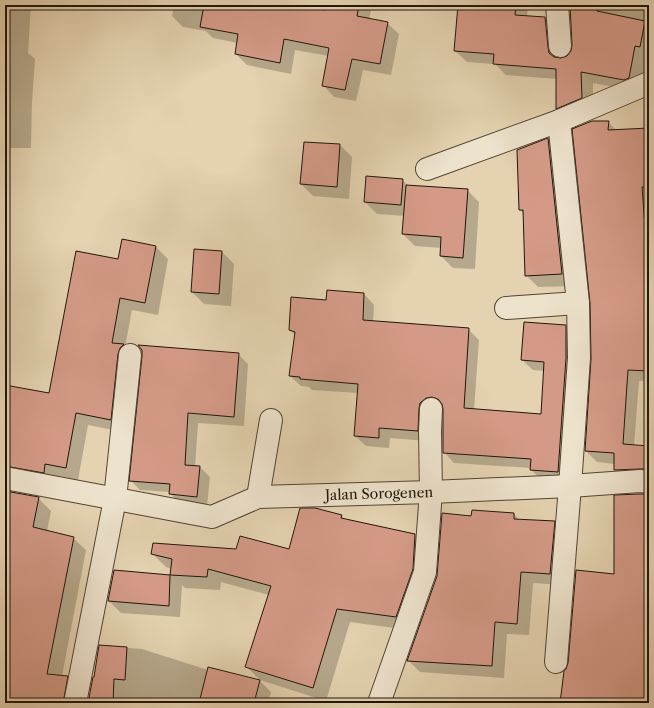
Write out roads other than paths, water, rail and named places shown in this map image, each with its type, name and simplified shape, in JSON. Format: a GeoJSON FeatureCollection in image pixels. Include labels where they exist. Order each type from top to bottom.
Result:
{"type":"FeatureCollection","features":[{"type":"Feature","properties":{"kind":"street"},"geometry":{"type":"LineString","coordinates":[[557,5],[560,46]]}},
{"type":"Feature","properties":{"kind":"street"},"geometry":{"type":"LineString","coordinates":[[428,169],[559,121],[649,83]]}},
{"type":"Feature","properties":{"kind":"street"},"geometry":{"type":"LineString","coordinates":[[556,662],[579,358],[578,303],[559,121]]}},
{"type":"Feature","properties":{"kind":"street"},"geometry":{"type":"LineString","coordinates":[[506,308],[578,303]]}},
{"type":"Feature","properties":{"kind":"street"},"geometry":{"type":"LineString","coordinates":[[75,703],[115,499],[130,355]]}},
{"type":"Feature","properties":{"kind":"street"},"geometry":{"type":"LineString","coordinates":[[379,703],[425,572],[431,492],[431,409]]}},
{"type":"Feature","properties":{"kind":"street"},"geometry":{"type":"LineString","coordinates":[[258,497],[271,420]]}},
{"type":"Feature","properties":{"kind":"street","name":"Jalan Sorogenen"},"geometry":{"type":"LineString","coordinates":[[5,478],[212,517],[258,497],[431,492],[570,486],[640,481],[649,482]]}}]}
